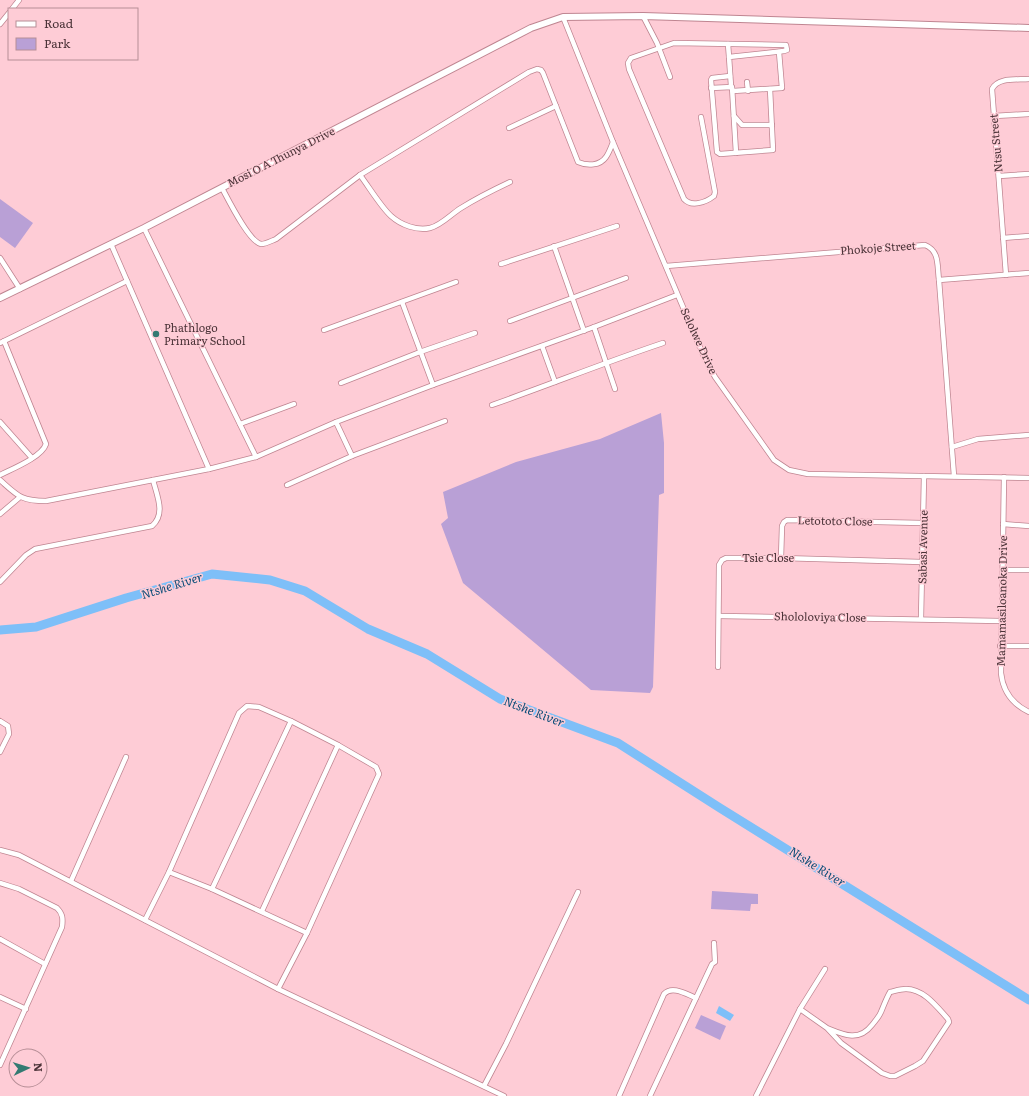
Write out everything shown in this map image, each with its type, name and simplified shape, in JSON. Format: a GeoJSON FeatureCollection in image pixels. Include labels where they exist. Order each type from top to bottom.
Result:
{"type":"FeatureCollection","features":[{"type":"Feature","properties":{"kind":"street"},"geometry":{"type":"LineString","coordinates":[[13,8],[20,0]]}},
{"type":"Feature","properties":{"kind":"street"},"geometry":{"type":"LineString","coordinates":[[0,24],[8,14]]}},
{"type":"Feature","properties":{"kind":"street"},"geometry":{"type":"LineString","coordinates":[[642,16],[657,43],[670,77]]}},
{"type":"Feature","properties":{"kind":"street","name":"Mosi O A Thunya Drive"},"geometry":{"type":"LineString","coordinates":[[0,298],[144,228],[531,28],[563,17],[642,16],[1029,28]]}},
{"type":"Feature","properties":{"kind":"street","name":"Selolwe Drive"},"geometry":{"type":"LineString","coordinates":[[563,17],[613,142],[709,368],[774,460],[789,470],[808,474],[1029,478]]}},
{"type":"Feature","properties":{"kind":"street"},"geometry":{"type":"LineString","coordinates":[[700,117],[714,196],[710,199],[694,204],[687,202],[684,199],[629,69],[628,63],[631,58],[674,43],[786,45],[787,50],[729,57]]}},
{"type":"Feature","properties":{"kind":"street"},"geometry":{"type":"LineString","coordinates":[[728,44],[736,153]]}},
{"type":"Feature","properties":{"kind":"street"},"geometry":{"type":"LineString","coordinates":[[757,44],[758,54]]}},
{"type":"Feature","properties":{"kind":"street"},"geometry":{"type":"LineString","coordinates":[[711,88],[748,91],[782,88],[779,52]]}},
{"type":"Feature","properties":{"kind":"street"},"geometry":{"type":"LineString","coordinates":[[222,188],[248,234],[254,241],[261,244],[268,243],[276,239],[360,175],[533,70],[541,70],[578,162],[585,165],[602,161],[606,157],[613,142]]}},
{"type":"Feature","properties":{"kind":"street"},"geometry":{"type":"LineString","coordinates":[[730,76],[711,78],[717,152],[720,154],[773,150],[770,89]]}},
{"type":"Feature","properties":{"kind":"street","name":"Ntsu Street"},"geometry":{"type":"LineString","coordinates":[[1006,275],[992,89],[995,84],[1000,81],[1029,79]]}},
{"type":"Feature","properties":{"kind":"street"},"geometry":{"type":"LineString","coordinates":[[747,82],[748,91]]}},
{"type":"Feature","properties":{"kind":"street"},"geometry":{"type":"LineString","coordinates":[[508,128],[556,106]]}},
{"type":"Feature","properties":{"kind":"street"},"geometry":{"type":"LineString","coordinates":[[994,116],[1029,114]]}},
{"type":"Feature","properties":{"kind":"street"},"geometry":{"type":"LineString","coordinates":[[734,115],[742,125],[772,125]]}},
{"type":"Feature","properties":{"kind":"street"},"geometry":{"type":"LineString","coordinates":[[999,176],[1029,174]]}},
{"type":"Feature","properties":{"kind":"street"},"geometry":{"type":"LineString","coordinates":[[360,175],[389,215],[397,222],[408,227],[428,228],[435,227],[459,208],[510,182]]}},
{"type":"Feature","properties":{"kind":"street"},"geometry":{"type":"LineString","coordinates":[[502,264],[617,226]]}},
{"type":"Feature","properties":{"kind":"street"},"geometry":{"type":"LineString","coordinates":[[144,228],[256,457]]}},
{"type":"Feature","properties":{"kind":"street"},"geometry":{"type":"LineString","coordinates":[[1003,238],[1029,236]]}},
{"type":"Feature","properties":{"kind":"street"},"geometry":{"type":"LineString","coordinates":[[111,244],[208,469]]}},
{"type":"Feature","properties":{"kind":"street","name":"Phokoje Street"},"geometry":{"type":"LineString","coordinates":[[666,266],[925,245],[932,248],[936,253],[939,280],[954,476]]}},
{"type":"Feature","properties":{"kind":"street"},"geometry":{"type":"LineString","coordinates":[[554,246],[584,331]]}},
{"type":"Feature","properties":{"kind":"street"},"geometry":{"type":"LineString","coordinates":[[1,260],[20,289]]}},
{"type":"Feature","properties":{"kind":"street"},"geometry":{"type":"LineString","coordinates":[[939,280],[1029,273]]}},
{"type":"Feature","properties":{"kind":"street"},"geometry":{"type":"LineString","coordinates":[[510,321],[626,278]]}},
{"type":"Feature","properties":{"kind":"street"},"geometry":{"type":"LineString","coordinates":[[0,475],[32,458],[45,448],[46,442],[2,342],[127,281]]}},
{"type":"Feature","properties":{"kind":"street"},"geometry":{"type":"LineString","coordinates":[[324,330],[456,282]]}},
{"type":"Feature","properties":{"kind":"street"},"geometry":{"type":"LineString","coordinates":[[0,480],[20,497],[30,500],[53,500],[208,469],[256,457],[336,422],[433,385],[584,331],[677,295]]}},
{"type":"Feature","properties":{"kind":"street"},"geometry":{"type":"LineString","coordinates":[[402,302],[433,385]]}},
{"type":"Feature","properties":{"kind":"street"},"geometry":{"type":"LineString","coordinates":[[594,327],[615,389]]}},
{"type":"Feature","properties":{"kind":"street"},"geometry":{"type":"LineString","coordinates":[[341,383],[420,352],[475,333]]}},
{"type":"Feature","properties":{"kind":"street"},"geometry":{"type":"LineString","coordinates":[[492,405],[606,362],[664,343]]}},
{"type":"Feature","properties":{"kind":"street"},"geometry":{"type":"LineString","coordinates":[[542,346],[555,382]]}},
{"type":"Feature","properties":{"kind":"street"},"geometry":{"type":"LineString","coordinates":[[240,424],[294,404]]}},
{"type":"Feature","properties":{"kind":"street"},"geometry":{"type":"LineString","coordinates":[[287,486],[352,456],[445,421]]}},
{"type":"Feature","properties":{"kind":"street"},"geometry":{"type":"LineString","coordinates":[[0,422],[32,458]]}},
{"type":"Feature","properties":{"kind":"street"},"geometry":{"type":"LineString","coordinates":[[336,422],[352,456]]}},
{"type":"Feature","properties":{"kind":"street"},"geometry":{"type":"LineString","coordinates":[[952,447],[978,439],[1029,435]]}},
{"type":"Feature","properties":{"kind":"street","name":"Sabasi Avenue"},"geometry":{"type":"LineString","coordinates":[[921,619],[924,476]]}},
{"type":"Feature","properties":{"kind":"street","name":"Mamamasiloanoka Drive"},"geometry":{"type":"LineString","coordinates":[[1004,477],[1000,673],[1004,689],[1014,702],[1029,712]]}},
{"type":"Feature","properties":{"kind":"street"},"geometry":{"type":"LineString","coordinates":[[0,582],[26,555],[35,549],[152,526],[158,520],[160,513],[153,480]]}},
{"type":"Feature","properties":{"kind":"street"},"geometry":{"type":"LineString","coordinates":[[0,514],[20,497]]}},
{"type":"Feature","properties":{"kind":"street","name":"Letototo Close"},"geometry":{"type":"LineString","coordinates":[[781,558],[782,526],[784,522],[788,520],[922,523]]}},
{"type":"Feature","properties":{"kind":"street"},"geometry":{"type":"LineString","coordinates":[[1003,524],[1029,526]]}},
{"type":"Feature","properties":{"kind":"street","name":"Tsie Close"},"geometry":{"type":"LineString","coordinates":[[718,667],[720,616],[719,565],[722,560],[726,558],[781,558],[922,562]]}},
{"type":"Feature","properties":{"kind":"street"},"geometry":{"type":"LineString","coordinates":[[1003,570],[1029,570]]}},
{"type":"Feature","properties":{"kind":"street","name":"Shololoviya Close"},"geometry":{"type":"LineString","coordinates":[[720,616],[1001,621]]}},
{"type":"Feature","properties":{"kind":"street"},"geometry":{"type":"LineString","coordinates":[[1000,646],[1029,646]]}},
{"type":"Feature","properties":{"kind":"street"},"geometry":{"type":"LineString","coordinates":[[144,920],[169,872],[239,713],[247,706],[253,706],[291,721],[338,744],[376,767],[379,774],[308,933],[290,964],[278,989]]}},
{"type":"Feature","properties":{"kind":"street"},"geometry":{"type":"LineString","coordinates":[[0,721],[8,726],[9,734],[0,752]]}},
{"type":"Feature","properties":{"kind":"street"},"geometry":{"type":"LineString","coordinates":[[212,889],[291,721]]}},
{"type":"Feature","properties":{"kind":"street"},"geometry":{"type":"LineString","coordinates":[[262,911],[338,744]]}},
{"type":"Feature","properties":{"kind":"street"},"geometry":{"type":"LineString","coordinates":[[71,881],[126,757]]}},
{"type":"Feature","properties":{"kind":"street"},"geometry":{"type":"LineString","coordinates":[[0,850],[19,855],[278,989],[504,1096]]}},
{"type":"Feature","properties":{"kind":"street"},"geometry":{"type":"LineString","coordinates":[[169,872],[212,889],[308,933]]}},
{"type":"Feature","properties":{"kind":"street"},"geometry":{"type":"LineString","coordinates":[[0,883],[19,889],[57,908],[61,912],[62,917],[62,927],[26,1010],[2,1056],[0,1065]]}},
{"type":"Feature","properties":{"kind":"street"},"geometry":{"type":"LineString","coordinates":[[484,1086],[506,1044],[578,892]]}},
{"type":"Feature","properties":{"kind":"street"},"geometry":{"type":"LineString","coordinates":[[0,939],[45,964]]}},
{"type":"Feature","properties":{"kind":"street"},"geometry":{"type":"LineString","coordinates":[[650,1096],[712,964],[715,962],[714,943]]}},
{"type":"Feature","properties":{"kind":"street"},"geometry":{"type":"LineString","coordinates":[[756,1096],[800,1009],[825,969]]}},
{"type":"Feature","properties":{"kind":"street"},"geometry":{"type":"LineString","coordinates":[[800,1009],[827,1028],[841,1043],[882,1073],[890,1076],[895,1076],[923,1061],[949,1022],[930,999],[917,992],[907,989],[890,992],[885,1000],[880,1014],[869,1029],[861,1035],[852,1036],[842,1034],[827,1028]]}},
{"type":"Feature","properties":{"kind":"street"},"geometry":{"type":"LineString","coordinates":[[619,1096],[664,994],[668,990],[673,990],[696,998]]}},
{"type":"Feature","properties":{"kind":"street"},"geometry":{"type":"LineString","coordinates":[[0,997],[26,1010]]}},
{"type":"Feature","properties":{"kind":"green space"},"geometry":{"type":"Polygon","coordinates":[[[0,199],[33,223],[15,248],[0,237],[0,199]]]}},
{"type":"Feature","properties":{"kind":"green space"},"geometry":{"type":"Polygon","coordinates":[[[661,413],[664,443],[664,493],[659,495],[653,687],[650,693],[591,690],[463,583],[441,524],[448,518],[443,492],[516,462],[600,439],[661,413]]]}},
{"type":"Feature","properties":{"kind":"green space"},"geometry":{"type":"Polygon","coordinates":[[[712,891],[758,894],[758,904],[751,904],[750,911],[711,909],[712,891]]]}},
{"type":"Feature","properties":{"kind":"green space"},"geometry":{"type":"Polygon","coordinates":[[[701,1015],[726,1026],[720,1040],[695,1028],[701,1015]]]}},
{"type":"Feature","properties":{"kind":"water"},"geometry":{"type":"Polygon","coordinates":[[[719,1006],[734,1015],[730,1021],[716,1013],[719,1006]]]}},
{"type":"Feature","properties":{"kind":"waterway","name":"Ntshe River"},"geometry":{"type":"LineString","coordinates":[[0,630],[36,627],[126,598],[212,574],[270,580],[305,591],[368,629],[427,654],[500,699],[618,743],[1029,1000]]}},
{"type":"Feature","properties":{"kind":"place","name":"Phathlogo Primary School"},"geometry":{"type":"Point","coordinates":[156,334]}}]}
